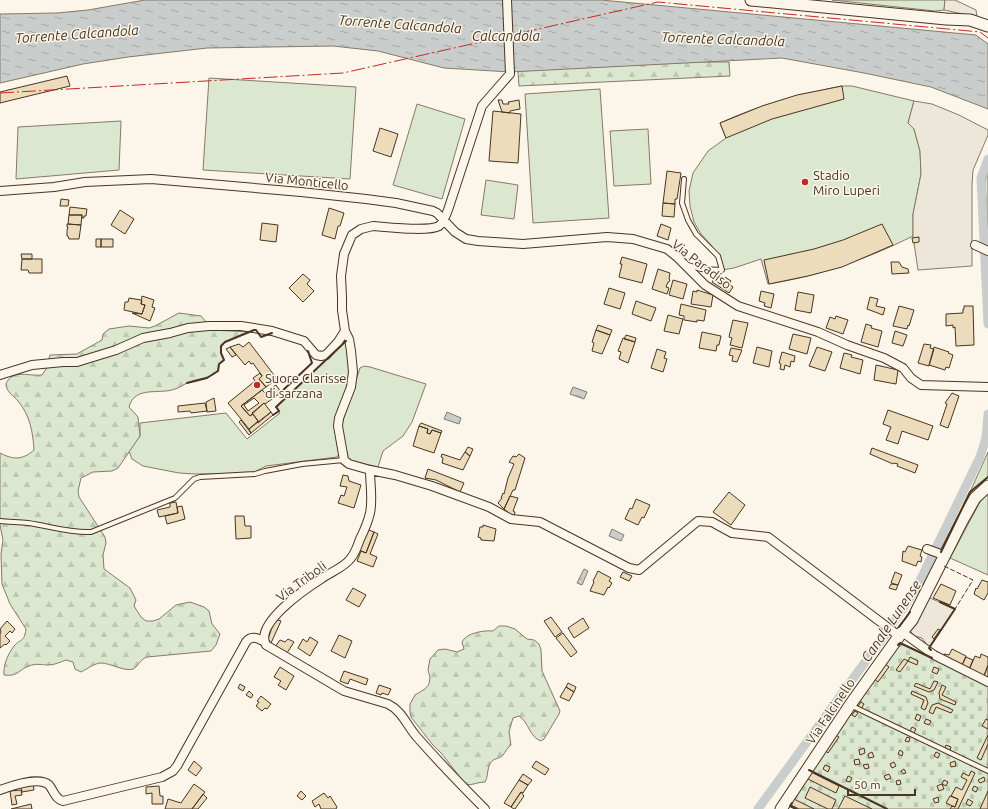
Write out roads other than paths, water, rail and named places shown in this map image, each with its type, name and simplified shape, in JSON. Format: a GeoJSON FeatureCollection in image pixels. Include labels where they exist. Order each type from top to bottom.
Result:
{"type":"FeatureCollection","features":[{"type":"Feature","properties":{"kind":"street"},"geometry":{"type":"LineString","coordinates":[[508,0],[510,74],[482,106],[443,221],[439,225],[423,228],[365,227],[356,231],[352,235],[344,254],[341,276],[342,310],[345,331],[349,339],[353,372],[351,387],[338,426],[344,460],[349,464],[432,486],[489,506],[511,519],[540,522],[629,568],[639,570],[698,521],[712,522],[732,533],[768,537],[883,624],[934,655],[988,682]]}},
{"type":"Feature","properties":{"kind":"street"},"geometry":{"type":"LineString","coordinates":[[751,0],[970,20],[988,26]]}},
{"type":"Feature","properties":{"kind":"street","name":"Via Monticello"},"geometry":{"type":"LineString","coordinates":[[0,191],[54,187],[85,182],[151,179],[366,199],[428,209],[437,213],[443,221]]}},
{"type":"Feature","properties":{"kind":"street","name":"Via Paradiso"},"geometry":{"type":"LineString","coordinates":[[443,221],[455,232],[466,239],[478,241],[523,244],[607,238],[633,240],[667,249],[705,285],[738,306],[818,332],[847,345],[884,358],[903,368],[911,378],[921,385],[985,387]]}},
{"type":"Feature","properties":{"kind":"street"},"geometry":{"type":"LineString","coordinates":[[975,245],[988,251]]}},
{"type":"Feature","properties":{"kind":"street"},"geometry":{"type":"LineString","coordinates":[[0,375],[32,365],[78,362],[116,350],[143,338],[188,328],[209,326],[241,326],[272,331],[304,341],[316,355],[321,356],[326,355],[338,342],[345,331]]}},
{"type":"Feature","properties":{"kind":"street","name":"Via Triboli"},"geometry":{"type":"LineString","coordinates":[[264,641],[264,635],[270,623],[286,605],[320,579],[351,559],[362,535],[370,512],[370,470]]}},
{"type":"Feature","properties":{"kind":"street","name":"Via Falcinello"},"geometry":{"type":"LineString","coordinates":[[785,808],[850,705],[898,633],[916,614],[962,520],[975,498],[988,486]]}},
{"type":"Feature","properties":{"kind":"street"},"geometry":{"type":"LineString","coordinates":[[927,549],[937,553]]}},
{"type":"Feature","properties":{"kind":"street"},"geometry":{"type":"LineString","coordinates":[[0,790],[13,785],[42,782],[49,786],[57,798],[63,801],[162,777],[173,771],[248,639],[253,638],[264,641],[266,646],[344,691],[393,706],[402,715],[414,734],[485,809]]}},
{"type":"Feature","properties":{"kind":"lane"},"geometry":{"type":"LineString","coordinates":[[684,179],[682,203],[688,220],[696,234],[718,256],[721,261],[722,270],[701,269],[685,265]]}},
{"type":"Feature","properties":{"kind":"lane"},"geometry":{"type":"LineString","coordinates":[[0,520],[28,523],[63,530],[91,532],[175,498],[194,479],[256,474],[302,464],[344,460]]}},
{"type":"Feature","properties":{"kind":"lane"},"geometry":{"type":"LineString","coordinates":[[850,705],[988,771]]}},
{"type":"Feature","properties":{"kind":"water","name":"Calcandola"},"geometry":{"type":"Polygon","coordinates":[[[145,0],[601,0],[976,35],[988,44],[988,109],[931,87],[782,58],[510,72],[444,68],[378,51],[333,46],[207,48],[83,64],[0,83],[0,14],[57,13],[88,10],[145,0]]]}},
{"type":"Feature","properties":{"kind":"water"},"geometry":{"type":"Polygon","coordinates":[[[573,387],[587,392],[584,399],[570,394],[573,387]]]}},
{"type":"Feature","properties":{"kind":"water"},"geometry":{"type":"Polygon","coordinates":[[[447,412],[461,418],[459,424],[444,419],[447,412]]]}},
{"type":"Feature","properties":{"kind":"water"},"geometry":{"type":"Polygon","coordinates":[[[612,529],[624,535],[621,541],[609,536],[612,529]]]}},
{"type":"Feature","properties":{"kind":"water"},"geometry":{"type":"Polygon","coordinates":[[[584,569],[588,571],[582,585],[577,583],[584,569]]]}},
{"type":"Feature","properties":{"kind":"waterway","name":"Canale Lunense"},"geometry":{"type":"LineString","coordinates":[[988,159],[981,178],[988,324]]}},
{"type":"Feature","properties":{"kind":"waterway","name":"Canale Lunense"},"geometry":{"type":"LineString","coordinates":[[758,809],[887,632],[917,587],[980,457],[986,438],[988,414]]}},
{"type":"Feature","properties":{"kind":"place","name":"Stadio Miro Luperi"},"geometry":{"type":"Point","coordinates":[805,182]}},
{"type":"Feature","properties":{"kind":"place","name":"Suore Clarisse di sarzana"},"geometry":{"type":"Point","coordinates":[257,385]}},
{"type":"Feature","properties":{"kind":"water label","name":"Torrente Calcandola"},"geometry":{"type":"Point","coordinates":[400,24]}},
{"type":"Feature","properties":{"kind":"water label","name":"Torrente Calcandola"},"geometry":{"type":"Point","coordinates":[77,34]}},
{"type":"Feature","properties":{"kind":"water label","name":"Torrente Calcandola"},"geometry":{"type":"Point","coordinates":[723,39]}}]}
